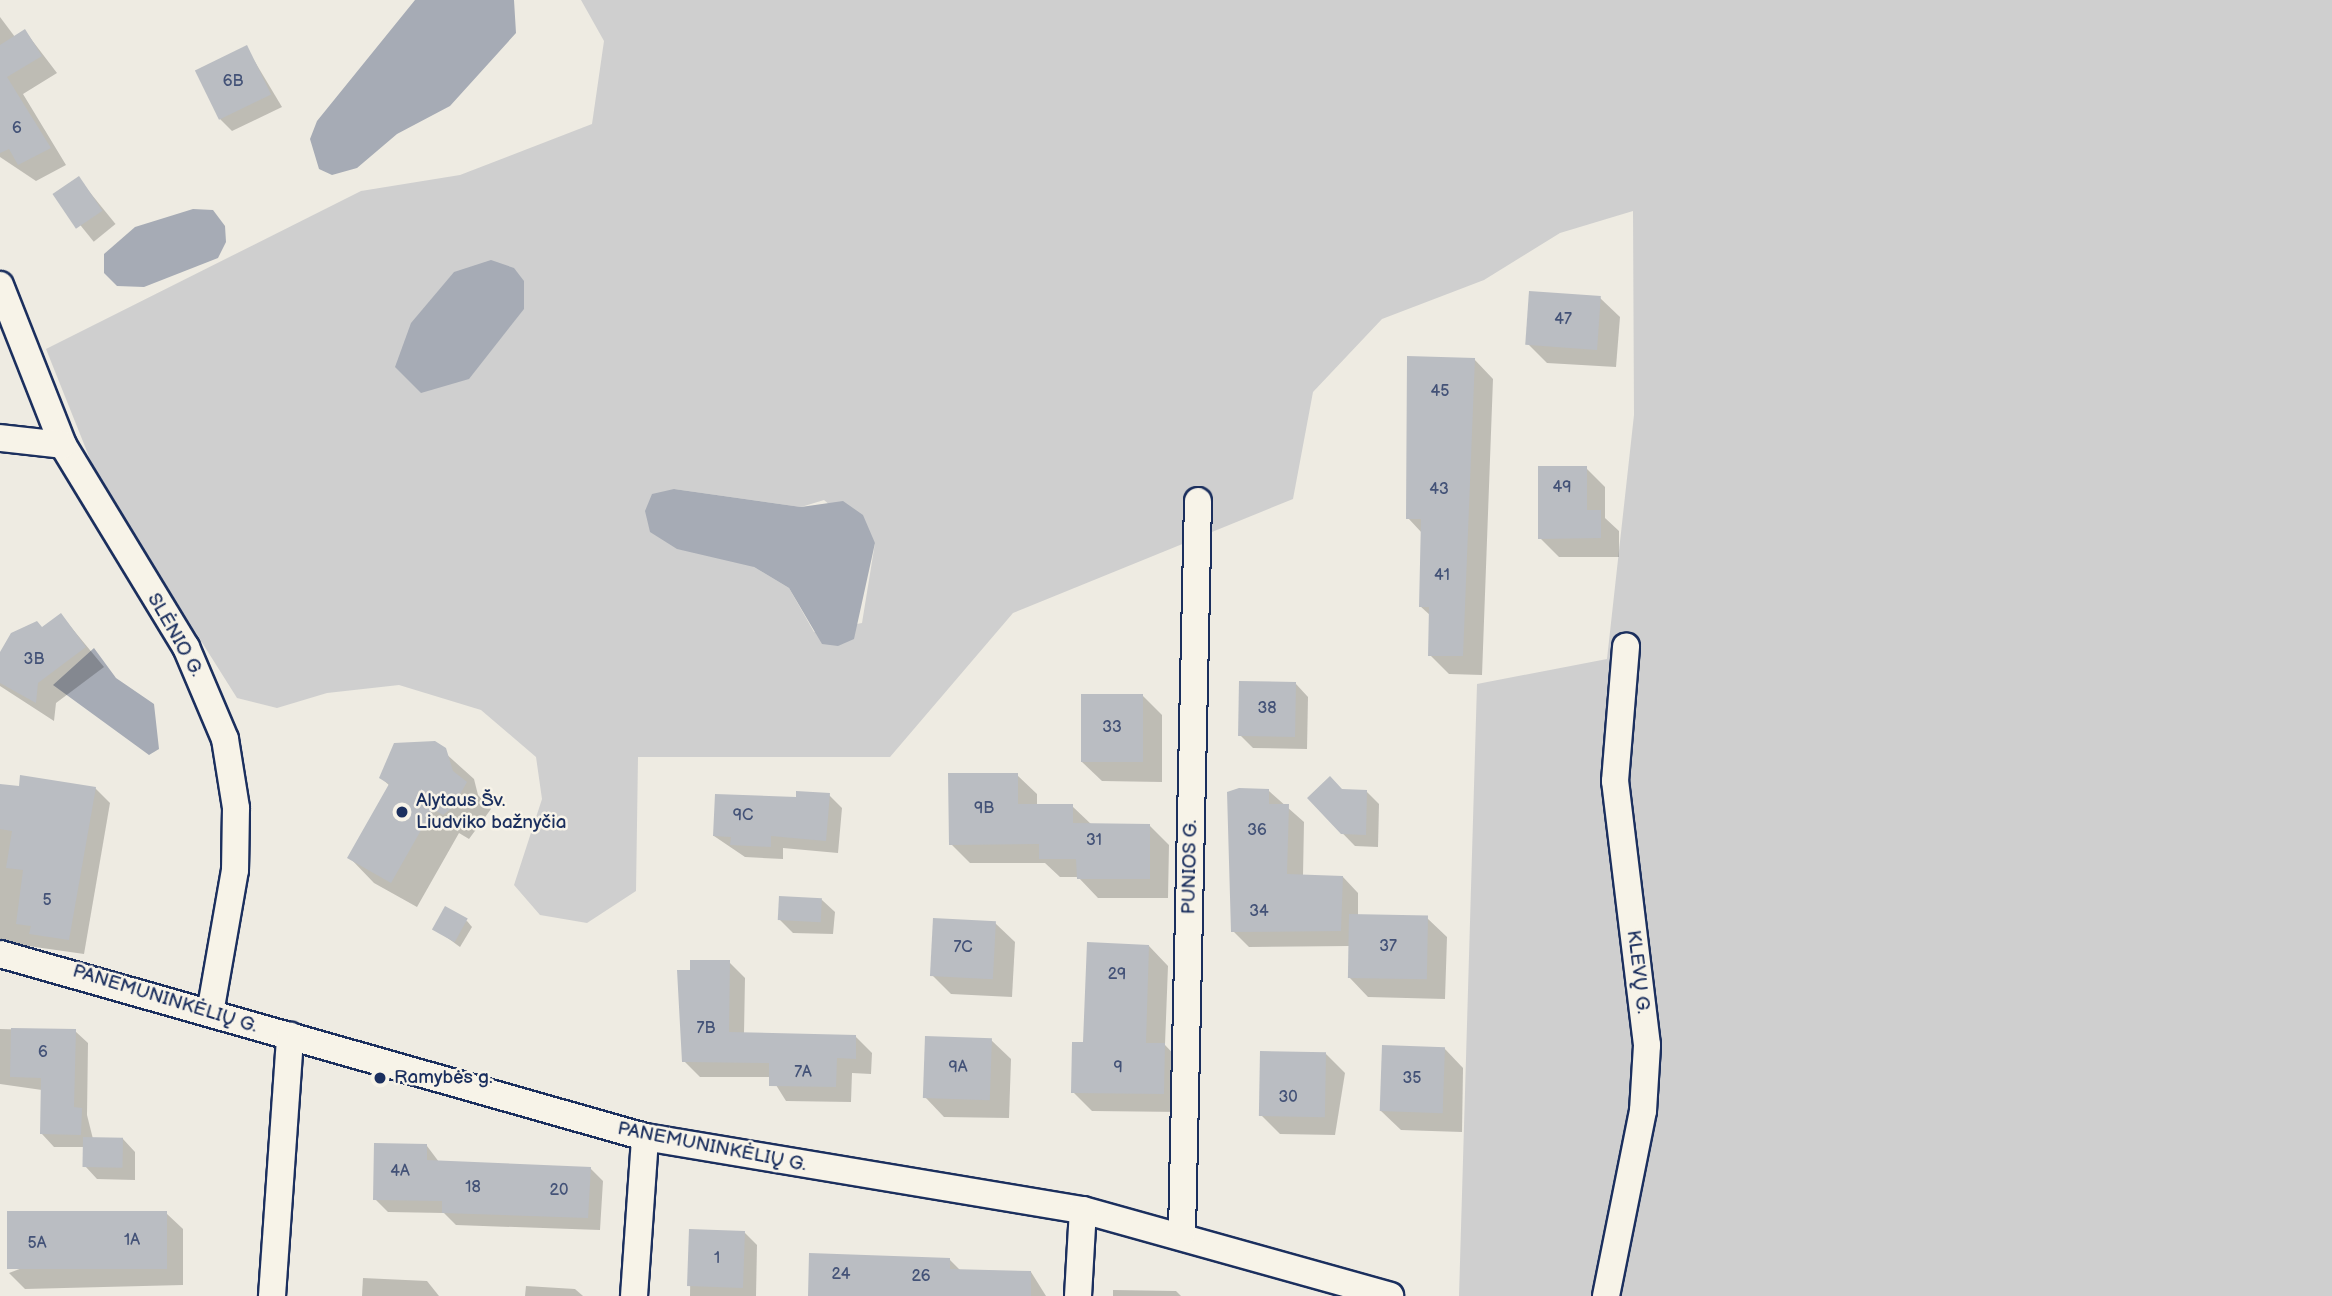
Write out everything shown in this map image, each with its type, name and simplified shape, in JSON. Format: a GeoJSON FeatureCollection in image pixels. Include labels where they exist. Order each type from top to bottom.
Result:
{"type":"FeatureCollection","features":[{"type":"Feature","properties":{"kind":"street","name":"SLĖNIO G."},"geometry":{"type":"LineString","coordinates":[[0,285],[63,445],[186,648],[225,739],[236,808],[235,870],[210,1013]]}},
{"type":"Feature","properties":{"kind":"street"},"geometry":{"type":"LineString","coordinates":[[0,438],[63,445]]}},
{"type":"Feature","properties":{"kind":"street","name":"PUNIOS G."},"geometry":{"type":"LineString","coordinates":[[1182,1233],[1198,501]]}},
{"type":"Feature","properties":{"kind":"street","name":"KLEVŲ G."},"geometry":{"type":"LineString","coordinates":[[1606,1296],[1643,1111],[1647,1045],[1615,781],[1626,646]]}},
{"type":"Feature","properties":{"kind":"street","name":"PANEMUNINKĖLIŲ G."},"geometry":{"type":"LineString","coordinates":[[0,954],[645,1137],[1083,1210],[1182,1233],[1390,1296]]}},
{"type":"Feature","properties":{"kind":"street"},"geometry":{"type":"LineString","coordinates":[[272,1296],[290,1036]]}},
{"type":"Feature","properties":{"kind":"street"},"geometry":{"type":"LineString","coordinates":[[634,1296],[645,1137]]}},
{"type":"Feature","properties":{"kind":"street"},"geometry":{"type":"LineString","coordinates":[[1078,1296],[1083,1210]]}},
{"type":"Feature","properties":{"kind":"shaded area"},"geometry":{"type":"Polygon","coordinates":[[[415,0],[514,0],[516,33],[450,106],[397,134],[357,168],[332,175],[319,169],[310,139],[317,121],[415,0]]]}},
{"type":"Feature","properties":{"kind":"shaded area"},"geometry":{"type":"Polygon","coordinates":[[[581,0],[2332,0],[2332,1296],[1459,1296],[1477,684],[1607,659],[1634,415],[1633,211],[1560,233],[1484,280],[1382,319],[1313,392],[1293,499],[1013,613],[890,757],[638,757],[636,891],[587,923],[540,915],[514,885],[542,799],[536,757],[481,710],[399,685],[327,693],[277,708],[237,698],[96,474],[46,349],[361,191],[460,175],[592,124],[604,41],[581,0]],[[674,489],[754,567],[789,588],[814,632],[862,623],[875,543],[824,500],[801,507],[674,489]]]}},
{"type":"Feature","properties":{"kind":"shaded area"},"geometry":{"type":"Polygon","coordinates":[[[193,209],[213,210],[225,226],[226,242],[218,258],[144,287],[117,286],[104,273],[104,254],[135,227],[193,209]]]}},
{"type":"Feature","properties":{"kind":"shaded area"},"geometry":{"type":"Polygon","coordinates":[[[491,260],[514,268],[524,281],[524,309],[469,379],[421,393],[395,367],[411,323],[454,272],[491,260]]]}},
{"type":"Feature","properties":{"kind":"shaded area"},"geometry":{"type":"Polygon","coordinates":[[[674,489],[801,507],[843,501],[863,515],[875,543],[854,639],[838,646],[822,644],[789,588],[754,567],[677,549],[650,532],[645,511],[652,494],[674,489]]]}},
{"type":"Feature","properties":{"kind":"shaded area"},"geometry":{"type":"Polygon","coordinates":[[[94,648],[116,678],[154,704],[159,749],[149,755],[53,685],[94,648]]]}},
{"type":"Feature","properties":{"kind":"building"},"geometry":{"type":"Polygon","coordinates":[[[25,29],[42,56],[7,77],[51,148],[18,165],[9,149],[0,153],[0,45],[25,29]]]}},
{"type":"Feature","properties":{"kind":"building"},"geometry":{"type":"Polygon","coordinates":[[[247,45],[271,94],[219,120],[195,70],[247,45]]]}},
{"type":"Feature","properties":{"kind":"building"},"geometry":{"type":"Polygon","coordinates":[[[79,176],[102,211],[76,229],[52,194],[79,176]]]}},
{"type":"Feature","properties":{"kind":"building"},"geometry":{"type":"Polygon","coordinates":[[[1529,291],[1601,296],[1597,350],[1525,345],[1529,291]]]}},
{"type":"Feature","properties":{"kind":"building"},"geometry":{"type":"Polygon","coordinates":[[[1407,356],[1475,358],[1463,656],[1428,656],[1429,607],[1419,607],[1421,519],[1406,519],[1407,356]]]}},
{"type":"Feature","properties":{"kind":"building"},"geometry":{"type":"Polygon","coordinates":[[[1538,466],[1587,466],[1587,510],[1601,510],[1601,538],[1538,539],[1538,466]]]}},
{"type":"Feature","properties":{"kind":"building"},"geometry":{"type":"Polygon","coordinates":[[[61,613],[86,647],[38,683],[36,703],[0,683],[0,652],[11,633],[37,621],[42,627],[61,613]]]}},
{"type":"Feature","properties":{"kind":"building"},"geometry":{"type":"Polygon","coordinates":[[[1239,681],[1296,682],[1295,737],[1238,736],[1239,681]]]}},
{"type":"Feature","properties":{"kind":"building"},"geometry":{"type":"Polygon","coordinates":[[[1081,694],[1143,694],[1143,762],[1081,762],[1081,694]]]}},
{"type":"Feature","properties":{"kind":"building","name":"Alytaus Šv. Liudviko bažnyčia"},"geometry":{"type":"Polygon","coordinates":[[[435,741],[446,748],[453,771],[467,782],[453,807],[443,815],[433,809],[391,883],[347,858],[389,784],[379,778],[394,743],[435,741]]]}},
{"type":"Feature","properties":{"kind":"building"},"geometry":{"type":"Polygon","coordinates":[[[948,773],[1018,773],[1018,804],[1073,804],[1073,823],[1150,824],[1150,879],[1077,879],[1076,859],[1039,859],[1039,844],[949,845],[948,773]]]}},
{"type":"Feature","properties":{"kind":"building"},"geometry":{"type":"Polygon","coordinates":[[[20,775],[96,787],[69,940],[29,934],[31,926],[16,924],[23,870],[6,868],[12,831],[0,829],[0,784],[19,786],[20,775]]]}},
{"type":"Feature","properties":{"kind":"building"},"geometry":{"type":"Polygon","coordinates":[[[1330,776],[1342,789],[1367,790],[1366,835],[1341,834],[1307,798],[1330,776]]]}},
{"type":"Feature","properties":{"kind":"building"},"geometry":{"type":"Polygon","coordinates":[[[1239,788],[1269,789],[1269,804],[1289,804],[1287,874],[1343,876],[1341,931],[1231,932],[1227,792],[1239,788]]]}},
{"type":"Feature","properties":{"kind":"building"},"geometry":{"type":"Polygon","coordinates":[[[796,791],[830,793],[826,841],[771,836],[771,847],[730,845],[731,837],[713,836],[715,794],[796,797],[796,791]]]}},
{"type":"Feature","properties":{"kind":"building"},"geometry":{"type":"Polygon","coordinates":[[[779,896],[822,898],[821,922],[778,920],[779,896]]]}},
{"type":"Feature","properties":{"kind":"building"},"geometry":{"type":"Polygon","coordinates":[[[445,906],[468,919],[455,942],[432,930],[445,906]]]}},
{"type":"Feature","properties":{"kind":"building"},"geometry":{"type":"Polygon","coordinates":[[[1349,914],[1428,915],[1427,979],[1348,978],[1349,914]]]}},
{"type":"Feature","properties":{"kind":"building"},"geometry":{"type":"Polygon","coordinates":[[[933,918],[996,921],[993,979],[930,976],[933,918]]]}},
{"type":"Feature","properties":{"kind":"building"},"geometry":{"type":"Polygon","coordinates":[[[1087,942],[1149,945],[1146,1043],[1165,1043],[1164,1094],[1071,1093],[1072,1042],[1083,1042],[1087,942]]]}},
{"type":"Feature","properties":{"kind":"building"},"geometry":{"type":"Polygon","coordinates":[[[690,960],[730,960],[729,1032],[856,1035],[856,1059],[837,1058],[836,1087],[769,1086],[769,1063],[682,1062],[677,970],[690,970],[690,960]]]}},
{"type":"Feature","properties":{"kind":"building"},"geometry":{"type":"Polygon","coordinates":[[[11,1028],[76,1029],[74,1107],[82,1108],[81,1135],[40,1134],[41,1078],[10,1077],[11,1028]]]}},
{"type":"Feature","properties":{"kind":"building"},"geometry":{"type":"Polygon","coordinates":[[[925,1036],[992,1038],[990,1100],[923,1098],[925,1036]]]}},
{"type":"Feature","properties":{"kind":"building"},"geometry":{"type":"Polygon","coordinates":[[[1382,1045],[1445,1047],[1443,1113],[1380,1111],[1382,1045]]]}},
{"type":"Feature","properties":{"kind":"building"},"geometry":{"type":"Polygon","coordinates":[[[1260,1051],[1326,1052],[1325,1117],[1259,1116],[1260,1051]]]}},
{"type":"Feature","properties":{"kind":"building"},"geometry":{"type":"Polygon","coordinates":[[[83,1137],[123,1138],[122,1168],[82,1167],[83,1137]]]}},
{"type":"Feature","properties":{"kind":"building"},"geometry":{"type":"Polygon","coordinates":[[[374,1143],[427,1144],[427,1160],[591,1167],[588,1218],[442,1213],[442,1201],[373,1200],[374,1143]]]}},
{"type":"Feature","properties":{"kind":"building"},"geometry":{"type":"Polygon","coordinates":[[[7,1211],[167,1211],[167,1269],[7,1269],[7,1211]]]}},
{"type":"Feature","properties":{"kind":"building"},"geometry":{"type":"Polygon","coordinates":[[[689,1229],[745,1231],[743,1288],[687,1286],[689,1229]]]}},
{"type":"Feature","properties":{"kind":"building"},"geometry":{"type":"Polygon","coordinates":[[[809,1253],[950,1258],[950,1269],[1031,1271],[1031,1296],[808,1296],[809,1253]]]}},
{"type":"Feature","properties":{"kind":"place","name":"Alytaus Šv. Liudviko bažnyčia"},"geometry":{"type":"Point","coordinates":[402,812]}},
{"type":"Feature","properties":{"kind":"place","name":"Ramybės g."},"geometry":{"type":"Point","coordinates":[380,1078]}}]}
